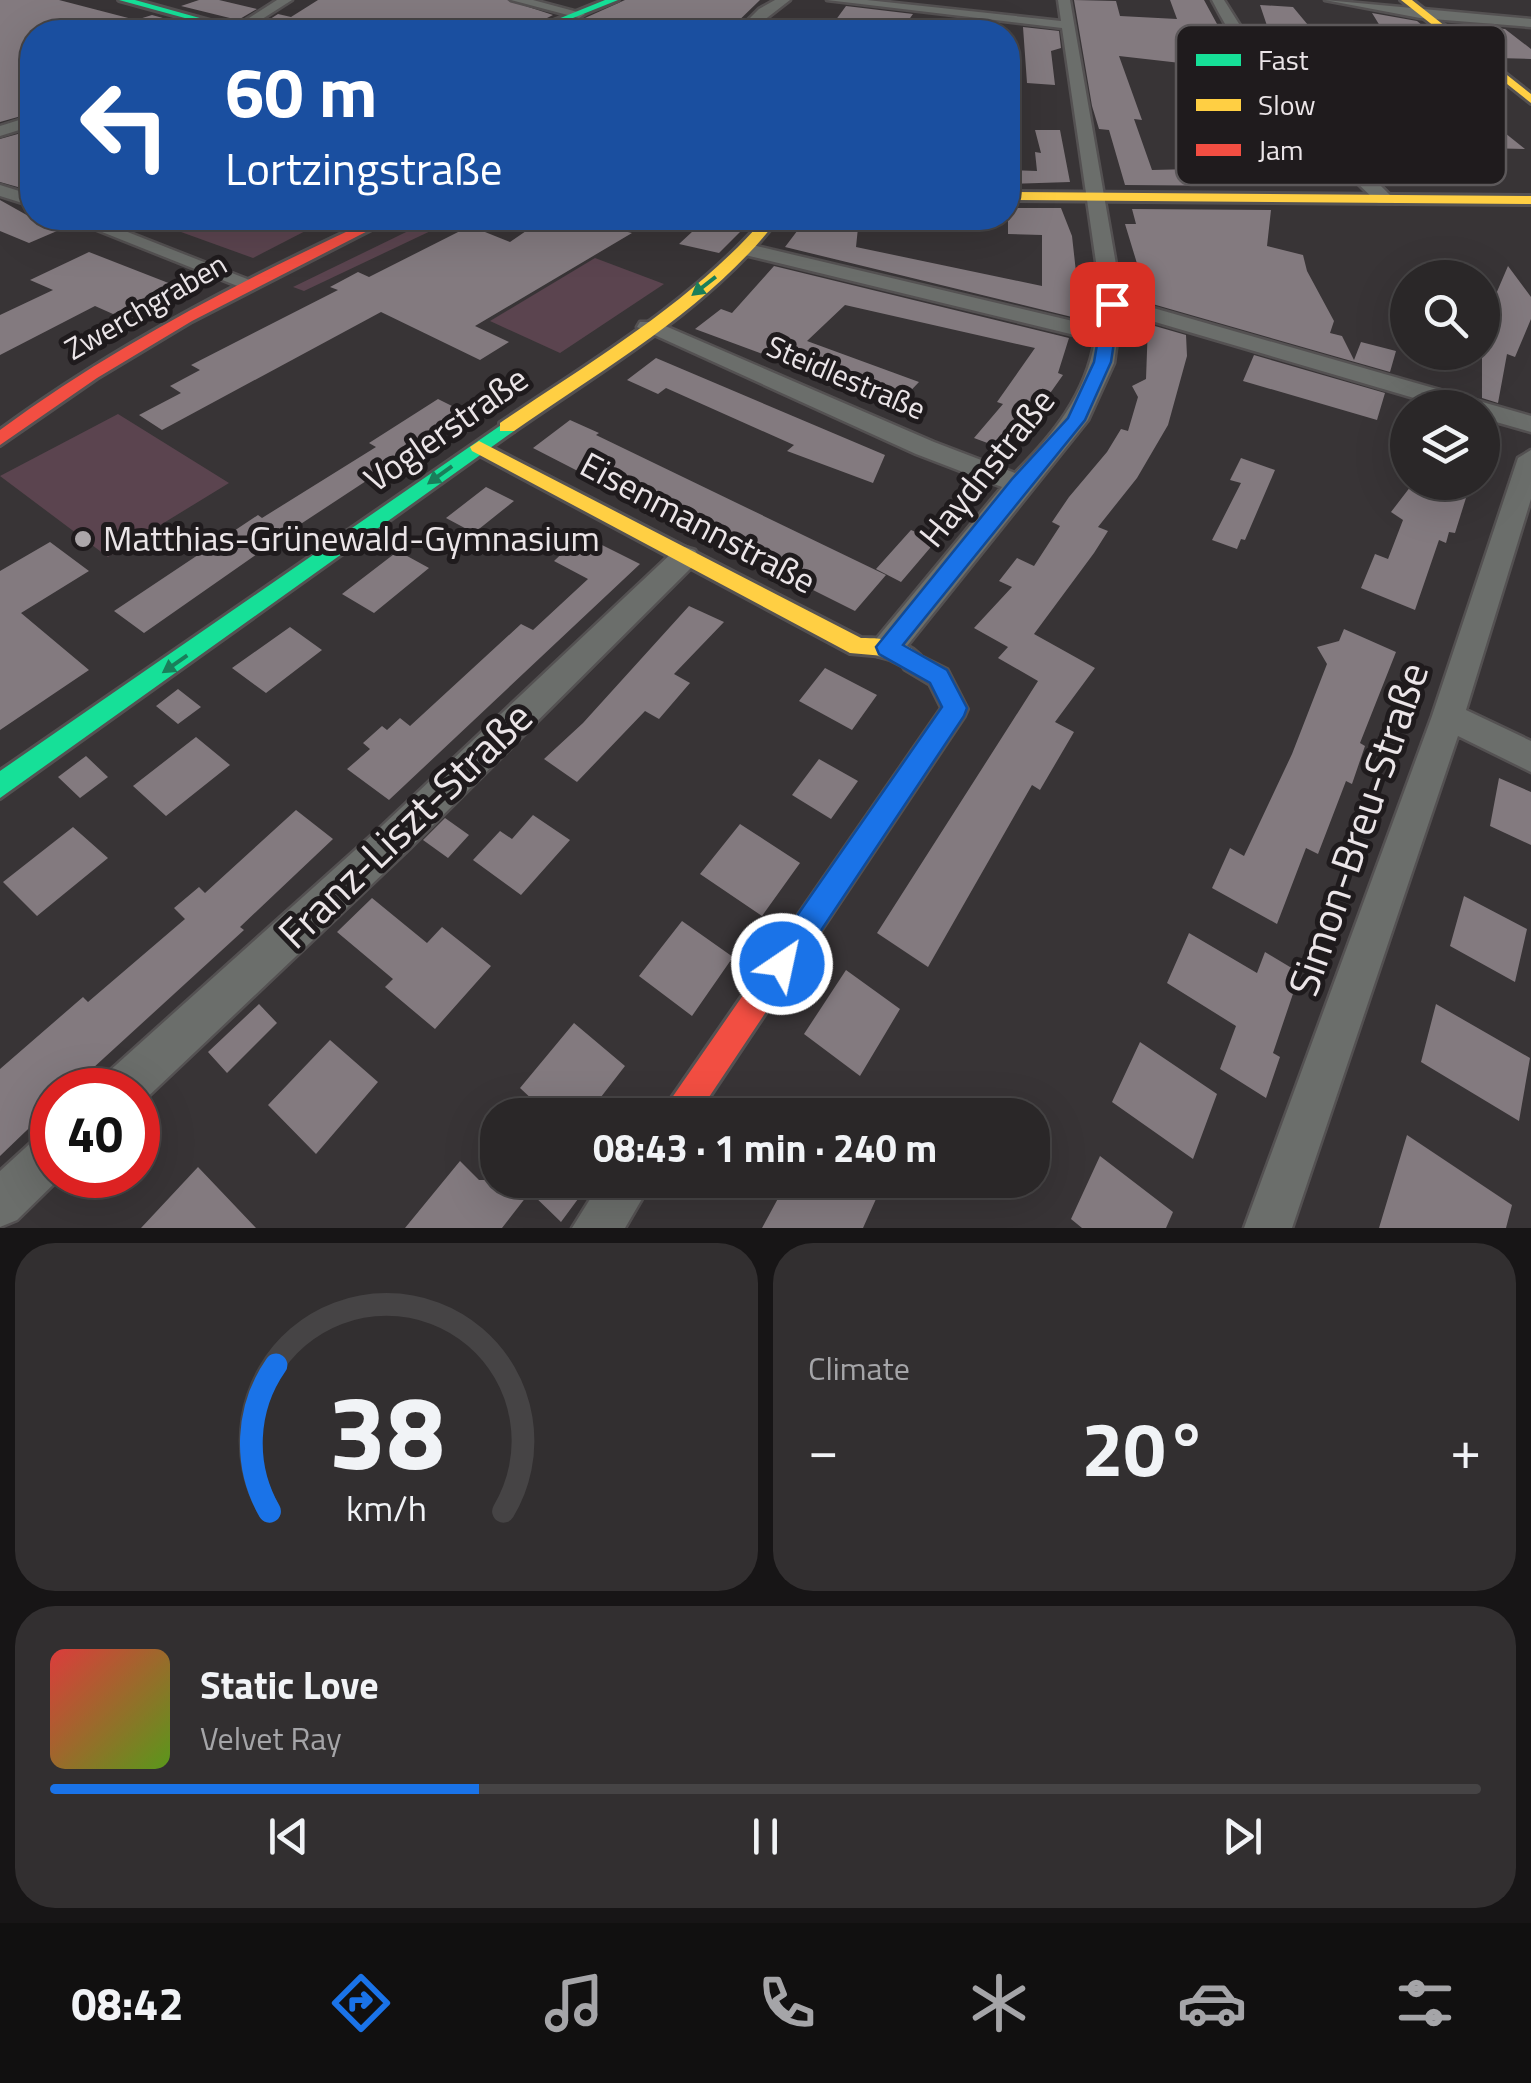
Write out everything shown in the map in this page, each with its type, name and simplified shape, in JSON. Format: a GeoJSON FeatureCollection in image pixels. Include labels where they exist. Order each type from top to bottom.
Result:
{"type":"FeatureCollection","features":[{"type":"Feature","properties":{"kind":"street"},"geometry":{"type":"LineString","coordinates":[[124,0],[199,20]]}},
{"type":"Feature","properties":{"kind":"street"},"geometry":{"type":"LineString","coordinates":[[257,20],[286,0]]}},
{"type":"Feature","properties":{"kind":"street"},"geometry":{"type":"LineString","coordinates":[[517,0],[578,14]]}},
{"type":"Feature","properties":{"kind":"street"},"geometry":{"type":"LineString","coordinates":[[562,20],[613,0]]}},
{"type":"Feature","properties":{"kind":"street"},"geometry":{"type":"LineString","coordinates":[[755,20],[784,0]]}},
{"type":"Feature","properties":{"kind":"street"},"geometry":{"type":"LineString","coordinates":[[834,0],[1014,20]]}},
{"type":"Feature","properties":{"kind":"street","name":"Haydnstraße"},"geometry":{"type":"LineString","coordinates":[[888,647],[1019,484],[1076,420],[1103,362],[1112,304],[1092,199],[1064,0]]}},
{"type":"Feature","properties":{"kind":"street"},"geometry":{"type":"LineString","coordinates":[[1218,0],[1230,25]]}},
{"type":"Feature","properties":{"kind":"street"},"geometry":{"type":"LineString","coordinates":[[1332,0],[1531,24]]}},
{"type":"Feature","properties":{"kind":"street"},"geometry":{"type":"LineString","coordinates":[[1413,7],[1436,25]]}},
{"type":"Feature","properties":{"kind":"street"},"geometry":{"type":"LineString","coordinates":[[1020,21],[1066,25]]}},
{"type":"Feature","properties":{"kind":"street"},"geometry":{"type":"LineString","coordinates":[[1506,80],[1531,100]]}},
{"type":"Feature","properties":{"kind":"street"},"geometry":{"type":"LineString","coordinates":[[1369,185],[1384,199]]}},
{"type":"Feature","properties":{"kind":"street"},"geometry":{"type":"LineString","coordinates":[[1020,196],[1531,200]]}},
{"type":"Feature","properties":{"kind":"street"},"geometry":{"type":"LineString","coordinates":[[108,230],[247,282]]}},
{"type":"Feature","properties":{"kind":"street","name":"Zwerchgraben"},"geometry":{"type":"LineString","coordinates":[[0,440],[38,408],[131,347],[247,282],[360,230]]}},
{"type":"Feature","properties":{"kind":"street","name":"Voglerstraße"},"geometry":{"type":"LineString","coordinates":[[0,786],[648,327],[748,250],[763,230]]}},
{"type":"Feature","properties":{"kind":"street"},"geometry":{"type":"LineString","coordinates":[[748,250],[1106,336]]}},
{"type":"Feature","properties":{"kind":"street"},"geometry":{"type":"LineString","coordinates":[[1112,304],[1415,390]]}},
{"type":"Feature","properties":{"kind":"street","name":"Steidlestraße"},"geometry":{"type":"LineString","coordinates":[[648,327],[925,448],[1019,484]]}},
{"type":"Feature","properties":{"kind":"street"},"geometry":{"type":"LineString","coordinates":[[1500,414],[1531,424]]}},
{"type":"Feature","properties":{"kind":"street","name":"Eisenmannstraße"},"geometry":{"type":"LineString","coordinates":[[479,448],[858,647],[888,647]]}},
{"type":"Feature","properties":{"kind":"street","name":"Simon-Breu-Straße"},"geometry":{"type":"LineString","coordinates":[[1268,1228],[1448,716],[1531,458]]}},
{"type":"Feature","properties":{"kind":"street","name":"Franz-Liszt-Straße"},"geometry":{"type":"LineString","coordinates":[[146,1068],[396,837],[685,557]]}},
{"type":"Feature","properties":{"kind":"street"},"geometry":{"type":"LineString","coordinates":[[689,1098],[955,708],[938,677],[888,647]]}},
{"type":"Feature","properties":{"kind":"street"},"geometry":{"type":"LineString","coordinates":[[1448,716],[1531,757]]}},
{"type":"Feature","properties":{"kind":"street"},"geometry":{"type":"LineString","coordinates":[[0,1203],[30,1175]]}},
{"type":"Feature","properties":{"kind":"street"},"geometry":{"type":"LineString","coordinates":[[596,1228],[617,1198]]}},
{"type":"Feature","properties":{"kind":"shaded area"},"geometry":{"type":"Polygon","coordinates":[[[175,230],[307,230],[253,258],[175,230]]]}},
{"type":"Feature","properties":{"kind":"shaded area"},"geometry":{"type":"Polygon","coordinates":[[[410,230],[433,230],[304,291],[293,287],[410,230]]]}},
{"type":"Feature","properties":{"kind":"shaded area"},"geometry":{"type":"Polygon","coordinates":[[[595,258],[664,284],[560,353],[490,321],[595,258]]]}},
{"type":"Feature","properties":{"kind":"shaded area"},"geometry":{"type":"Polygon","coordinates":[[[118,414],[229,483],[108,557],[0,476],[118,414]]]}},
{"type":"Feature","properties":{"kind":"building"},"geometry":{"type":"Polygon","coordinates":[[[0,0],[59,0],[136,20],[20,20],[20,116],[0,122],[0,0]]]}},
{"type":"Feature","properties":{"kind":"building"},"geometry":{"type":"Polygon","coordinates":[[[199,0],[219,0],[257,9],[238,20],[181,6],[199,0]]]}},
{"type":"Feature","properties":{"kind":"building"},"geometry":{"type":"Polygon","coordinates":[[[318,0],[507,0],[553,15],[543,20],[269,20],[278,14],[291,17],[318,0]]]}},
{"type":"Feature","properties":{"kind":"building"},"geometry":{"type":"Polygon","coordinates":[[[625,0],[760,0],[739,20],[581,20],[625,0]]]}},
{"type":"Feature","properties":{"kind":"building"},"geometry":{"type":"Polygon","coordinates":[[[1074,0],[1116,1],[1120,16],[1177,19],[1170,0],[1204,0],[1218,25],[1176,25],[1176,62],[1119,56],[1142,120],[1134,119],[1152,170],[1176,169],[1176,185],[1250,186],[1125,185],[1109,130],[1099,129],[1074,0]]]}},
{"type":"Feature","properties":{"kind":"building"},"geometry":{"type":"Polygon","coordinates":[[[1260,5],[1293,7],[1308,25],[1267,25],[1260,5]]]}},
{"type":"Feature","properties":{"kind":"building"},"geometry":{"type":"Polygon","coordinates":[[[846,6],[913,14],[909,20],[836,20],[846,6]]]}},
{"type":"Feature","properties":{"kind":"building"},"geometry":{"type":"Polygon","coordinates":[[[1372,13],[1422,25],[1379,25],[1372,13]]]}},
{"type":"Feature","properties":{"kind":"building"},"geometry":{"type":"Polygon","coordinates":[[[152,15],[170,20],[136,20],[152,15]]]}},
{"type":"Feature","properties":{"kind":"building"},"geometry":{"type":"Polygon","coordinates":[[[1023,27],[1059,31],[1061,48],[1051,51],[1055,85],[1027,83],[1023,27]]]}},
{"type":"Feature","properties":{"kind":"building"},"geometry":{"type":"Polygon","coordinates":[[[1506,30],[1531,49],[1531,59],[1506,58],[1506,30]]]}},
{"type":"Feature","properties":{"kind":"building"},"geometry":{"type":"Polygon","coordinates":[[[1035,130],[1060,130],[1070,182],[1020,184],[1020,170],[1037,171],[1035,152],[1041,153],[1035,130]]]}},
{"type":"Feature","properties":{"kind":"building"},"geometry":{"type":"Polygon","coordinates":[[[20,133],[20,188],[0,182],[0,139],[20,133]]]}},
{"type":"Feature","properties":{"kind":"building"},"geometry":{"type":"Polygon","coordinates":[[[1506,134],[1525,149],[1506,149],[1506,134]]]}},
{"type":"Feature","properties":{"kind":"building"},"geometry":{"type":"Polygon","coordinates":[[[0,200],[20,211],[20,230],[59,230],[29,243],[0,231],[0,200]]]}},
{"type":"Feature","properties":{"kind":"building"},"geometry":{"type":"Polygon","coordinates":[[[1020,208],[1061,208],[1072,236],[1078,290],[1076,318],[785,247],[798,230],[858,230],[856,247],[1042,286],[1042,235],[1008,234],[1008,230],[1020,230],[1020,208]]]}},
{"type":"Feature","properties":{"kind":"building"},"geometry":{"type":"Polygon","coordinates":[[[1132,209],[1271,210],[1267,246],[1303,255],[1307,271],[1334,321],[1330,333],[1342,336],[1354,360],[1361,342],[1390,349],[1390,372],[1149,303],[1125,224],[1136,224],[1132,209]]]}},
{"type":"Feature","properties":{"kind":"building"},"geometry":{"type":"Polygon","coordinates":[[[462,230],[480,230],[510,242],[528,230],[632,233],[475,326],[509,342],[480,360],[381,312],[162,430],[139,415],[181,393],[170,386],[200,370],[191,365],[338,290],[330,287],[358,272],[369,277],[462,230]]]}},
{"type":"Feature","properties":{"kind":"building"},"geometry":{"type":"Polygon","coordinates":[[[694,230],[742,230],[719,253],[679,244],[694,230]]]}},
{"type":"Feature","properties":{"kind":"building"},"geometry":{"type":"Polygon","coordinates":[[[89,252],[171,284],[113,314],[95,306],[0,355],[0,315],[53,290],[30,280],[89,252]]]}},
{"type":"Feature","properties":{"kind":"building"},"geometry":{"type":"Polygon","coordinates":[[[774,266],[1069,338],[1058,373],[1063,375],[1009,451],[974,438],[1003,404],[997,402],[1035,348],[845,305],[807,341],[919,382],[898,404],[695,329],[721,309],[732,313],[774,266]]]}},
{"type":"Feature","properties":{"kind":"building"},"geometry":{"type":"Polygon","coordinates":[[[1508,266],[1531,297],[1531,319],[1515,357],[1507,354],[1500,392],[1482,390],[1482,370],[1500,370],[1500,285],[1508,266]]]}},
{"type":"Feature","properties":{"kind":"building"},"geometry":{"type":"Polygon","coordinates":[[[1148,324],[1186,335],[1187,356],[1168,425],[1137,478],[1098,527],[1108,531],[1094,553],[1034,634],[1095,668],[1055,722],[1074,732],[1040,790],[1032,785],[928,967],[877,933],[1038,681],[998,658],[1008,647],[974,628],[1012,587],[999,581],[1017,558],[1034,566],[1060,526],[1052,522],[1069,497],[1121,429],[1128,431],[1138,397],[1132,386],[1146,379],[1148,324]]]}},
{"type":"Feature","properties":{"kind":"building"},"geometry":{"type":"Polygon","coordinates":[[[1254,355],[1385,393],[1377,420],[1243,381],[1254,355]]]}},
{"type":"Feature","properties":{"kind":"building"},"geometry":{"type":"Polygon","coordinates":[[[656,358],[885,455],[873,483],[787,451],[794,445],[666,388],[658,394],[627,380],[656,358]]]}},
{"type":"Feature","properties":{"kind":"building"},"geometry":{"type":"Polygon","coordinates":[[[438,399],[468,414],[144,633],[114,611],[258,515],[262,518],[376,447],[369,443],[438,399]]]}},
{"type":"Feature","properties":{"kind":"building"},"geometry":{"type":"Polygon","coordinates":[[[570,420],[886,575],[855,611],[737,552],[742,547],[649,498],[642,504],[533,448],[570,420]]]}},
{"type":"Feature","properties":{"kind":"building"},"geometry":{"type":"Polygon","coordinates":[[[1241,458],[1275,470],[1245,540],[1241,539],[1237,549],[1212,540],[1241,483],[1230,480],[1241,458]]]}},
{"type":"Feature","properties":{"kind":"building"},"geometry":{"type":"Polygon","coordinates":[[[486,487],[514,501],[474,533],[446,518],[486,487]]]}},
{"type":"Feature","properties":{"kind":"building"},"geometry":{"type":"Polygon","coordinates":[[[1400,500],[1465,500],[1455,533],[1449,532],[1446,543],[1439,540],[1415,610],[1361,588],[1375,554],[1388,559],[1403,520],[1391,512],[1400,500]]]}},
{"type":"Feature","properties":{"kind":"building"},"geometry":{"type":"Polygon","coordinates":[[[911,530],[936,541],[901,582],[876,569],[911,530]]]}},
{"type":"Feature","properties":{"kind":"building"},"geometry":{"type":"Polygon","coordinates":[[[586,537],[640,564],[389,800],[347,769],[370,749],[363,743],[382,726],[387,730],[400,718],[410,726],[521,624],[533,630],[588,579],[554,561],[574,542],[578,544],[586,537]]]}},
{"type":"Feature","properties":{"kind":"building"},"geometry":{"type":"Polygon","coordinates":[[[50,542],[89,571],[21,613],[89,670],[0,730],[0,571],[50,542]]]}},
{"type":"Feature","properties":{"kind":"building"},"geometry":{"type":"Polygon","coordinates":[[[398,551],[429,568],[374,613],[342,594],[398,551]]]}},
{"type":"Feature","properties":{"kind":"building"},"geometry":{"type":"Polygon","coordinates":[[[689,606],[724,622],[674,674],[690,683],[659,719],[645,711],[577,782],[544,759],[583,723],[689,606]]]}},
{"type":"Feature","properties":{"kind":"building"},"geometry":{"type":"Polygon","coordinates":[[[290,627],[322,650],[266,693],[232,668],[290,627]]]}},
{"type":"Feature","properties":{"kind":"building"},"geometry":{"type":"Polygon","coordinates":[[[1344,629],[1396,652],[1360,743],[1365,746],[1352,784],[1346,781],[1318,854],[1306,848],[1277,924],[1212,888],[1230,848],[1244,856],[1292,754],[1327,664],[1317,647],[1339,641],[1344,629]]]}},
{"type":"Feature","properties":{"kind":"building"},"geometry":{"type":"Polygon","coordinates":[[[825,668],[877,695],[852,730],[799,701],[825,668]]]}},
{"type":"Feature","properties":{"kind":"building"},"geometry":{"type":"Polygon","coordinates":[[[178,689],[201,707],[178,724],[156,706],[178,689]]]}},
{"type":"Feature","properties":{"kind":"building"},"geometry":{"type":"Polygon","coordinates":[[[196,737],[230,765],[166,816],[133,786],[196,737]]]}},
{"type":"Feature","properties":{"kind":"building"},"geometry":{"type":"Polygon","coordinates":[[[86,756],[108,777],[80,798],[58,777],[86,756]]]}},
{"type":"Feature","properties":{"kind":"building"},"geometry":{"type":"Polygon","coordinates":[[[819,759],[858,781],[831,819],[792,795],[819,759]]]}},
{"type":"Feature","properties":{"kind":"building"},"geometry":{"type":"Polygon","coordinates":[[[1499,778],[1531,792],[1531,845],[1490,826],[1499,778]]]}},
{"type":"Feature","properties":{"kind":"building"},"geometry":{"type":"Polygon","coordinates":[[[296,810],[333,839],[240,927],[244,930],[93,1068],[30,1068],[30,1127],[0,1156],[0,1069],[83,997],[88,1002],[185,919],[174,908],[199,887],[205,893],[296,810]]]}},
{"type":"Feature","properties":{"kind":"building"},"geometry":{"type":"Polygon","coordinates":[[[533,815],[570,840],[521,895],[473,860],[500,831],[512,839],[533,815]]]}},
{"type":"Feature","properties":{"kind":"building"},"geometry":{"type":"Polygon","coordinates":[[[445,818],[469,835],[448,858],[423,840],[445,818]]]}},
{"type":"Feature","properties":{"kind":"building"},"geometry":{"type":"Polygon","coordinates":[[[740,824],[800,863],[762,916],[700,874],[740,824]]]}},
{"type":"Feature","properties":{"kind":"building"},"geometry":{"type":"Polygon","coordinates":[[[73,827],[108,858],[37,916],[3,882],[73,827]]]}},
{"type":"Feature","properties":{"kind":"building"},"geometry":{"type":"Polygon","coordinates":[[[1464,896],[1527,929],[1515,982],[1450,946],[1464,896]]]}},
{"type":"Feature","properties":{"kind":"building"},"geometry":{"type":"Polygon","coordinates":[[[372,898],[427,943],[442,927],[491,966],[435,1029],[385,987],[393,979],[337,932],[372,898]]]}},
{"type":"Feature","properties":{"kind":"building"},"geometry":{"type":"Polygon","coordinates":[[[682,921],[733,957],[692,1016],[639,976],[682,921]]]}},
{"type":"Feature","properties":{"kind":"building"},"geometry":{"type":"Polygon","coordinates":[[[1189,933],[1257,973],[1265,952],[1300,973],[1273,1053],[1280,1057],[1266,1098],[1220,1069],[1236,1026],[1167,983],[1189,933]]]}},
{"type":"Feature","properties":{"kind":"building"},"geometry":{"type":"Polygon","coordinates":[[[846,970],[900,1009],[860,1076],[804,1034],[846,970]]]}},
{"type":"Feature","properties":{"kind":"building"},"geometry":{"type":"Polygon","coordinates":[[[259,1004],[277,1023],[227,1073],[208,1052],[259,1004]]]}},
{"type":"Feature","properties":{"kind":"building"},"geometry":{"type":"Polygon","coordinates":[[[1436,1004],[1530,1058],[1519,1121],[1421,1062],[1436,1004]]]}},
{"type":"Feature","properties":{"kind":"building"},"geometry":{"type":"Polygon","coordinates":[[[574,1023],[625,1066],[600,1098],[531,1098],[520,1088],[574,1023]]]}},
{"type":"Feature","properties":{"kind":"building"},"geometry":{"type":"Polygon","coordinates":[[[330,1040],[378,1082],[316,1154],[268,1105],[330,1040]]]}},
{"type":"Feature","properties":{"kind":"building"},"geometry":{"type":"Polygon","coordinates":[[[1140,1042],[1217,1094],[1193,1159],[1112,1102],[1140,1042]]]}},
{"type":"Feature","properties":{"kind":"building"},"geometry":{"type":"Polygon","coordinates":[[[1407,1135],[1512,1205],[1506,1228],[1379,1228],[1407,1135]]]}},
{"type":"Feature","properties":{"kind":"building"},"geometry":{"type":"Polygon","coordinates":[[[1100,1156],[1173,1212],[1166,1228],[1082,1228],[1071,1219],[1100,1156]]]}},
{"type":"Feature","properties":{"kind":"building"},"geometry":{"type":"Polygon","coordinates":[[[460,1161],[480,1180],[480,1198],[525,1198],[502,1228],[405,1228],[460,1161]]]}},
{"type":"Feature","properties":{"kind":"building"},"geometry":{"type":"Polygon","coordinates":[[[198,1167],[256,1228],[141,1228],[198,1167]]]}},
{"type":"Feature","properties":{"kind":"building"},"geometry":{"type":"Polygon","coordinates":[[[536,1198],[579,1198],[561,1222],[536,1198]]]}},
{"type":"Feature","properties":{"kind":"building"},"geometry":{"type":"Polygon","coordinates":[[[778,1198],[876,1199],[863,1228],[762,1228],[778,1198]]]}},
{"type":"Feature","properties":{"kind":"traffic: fast"},"geometry":{"type":"LineString","coordinates":[[124,0],[200,20]]}},
{"type":"Feature","properties":{"kind":"traffic: fast"},"geometry":{"type":"LineString","coordinates":[[562,20],[613,0]]}},
{"type":"Feature","properties":{"kind":"traffic: fast"},"geometry":{"type":"LineString","coordinates":[[0,786],[507,427]]}},
{"type":"Feature","properties":{"kind":"traffic: slow"},"geometry":{"type":"LineString","coordinates":[[1406,0],[1437,25]]}},
{"type":"Feature","properties":{"kind":"traffic: slow"},"geometry":{"type":"LineString","coordinates":[[1506,80],[1531,100]]}},
{"type":"Feature","properties":{"kind":"traffic: slow"},"geometry":{"type":"LineString","coordinates":[[1020,196],[1531,200]]}},
{"type":"Feature","properties":{"kind":"traffic: slow"},"geometry":{"type":"LineString","coordinates":[[507,427],[683,304],[717,277],[762,230]]}},
{"type":"Feature","properties":{"kind":"traffic: slow"},"geometry":{"type":"LineString","coordinates":[[479,447],[858,647],[888,647],[913,662]]}},
{"type":"Feature","properties":{"kind":"traffic: jam"},"geometry":{"type":"LineString","coordinates":[[0,439],[91,374],[186,317],[361,230]]}},
{"type":"Feature","properties":{"kind":"traffic: jam"},"geometry":{"type":"LineString","coordinates":[[689,1098],[955,709],[939,677],[913,662]]}},
{"type":"Feature","properties":{"kind":"place","name":"Matthias-Grünewald-Gymnasium"},"geometry":{"type":"Point","coordinates":[83,539]}},
{"type":"Feature","properties":{"kind":"route"},"geometry":{"type":"LineString","coordinates":[[782,964],[955,708],[938,677],[888,647],[1019,484],[1076,420],[1103,362],[1112,304]]}}]}
